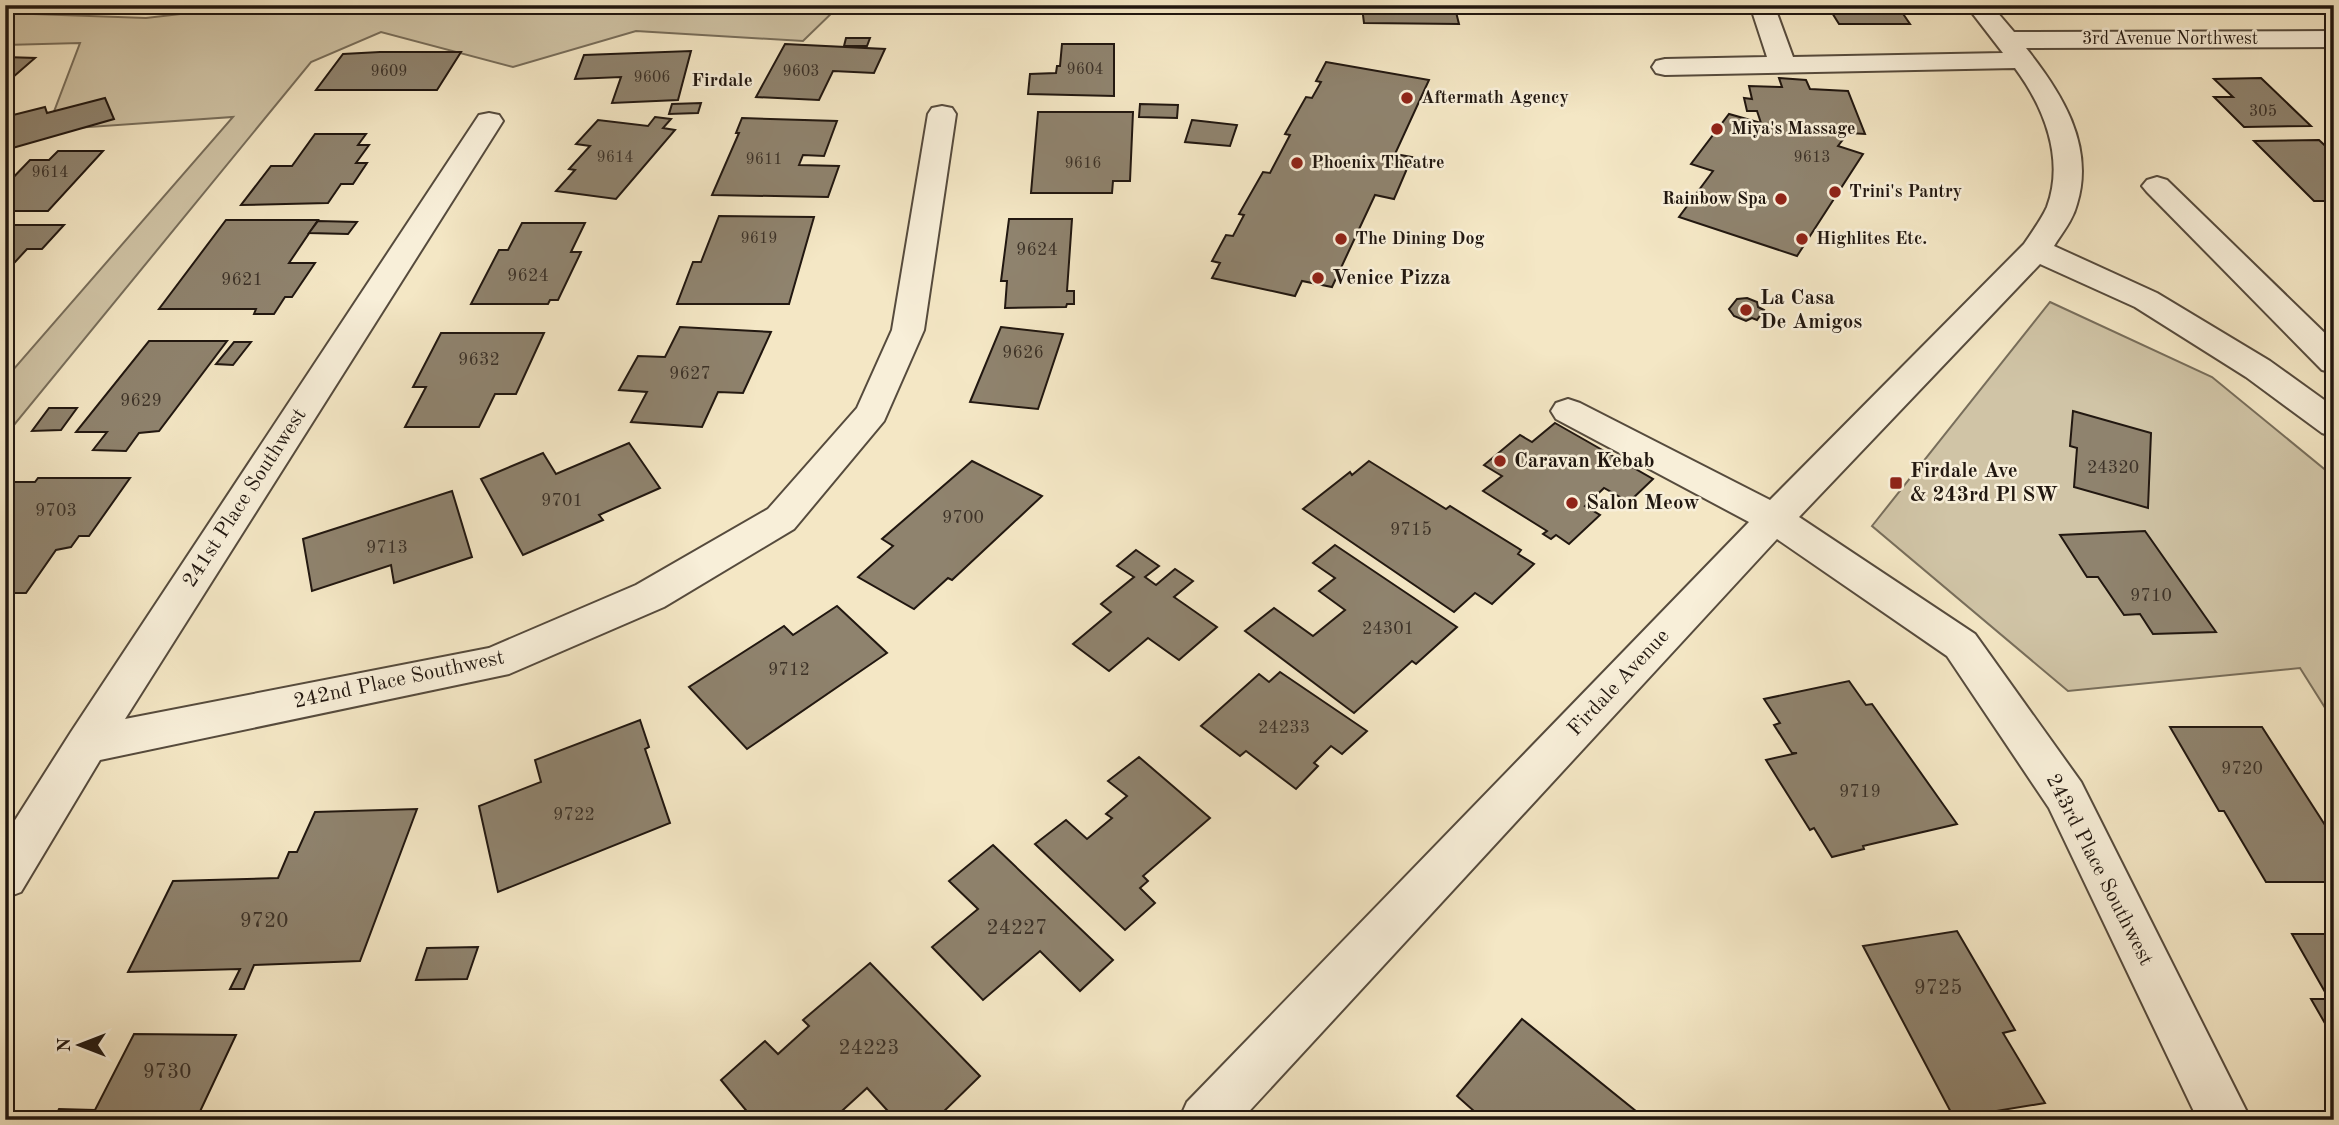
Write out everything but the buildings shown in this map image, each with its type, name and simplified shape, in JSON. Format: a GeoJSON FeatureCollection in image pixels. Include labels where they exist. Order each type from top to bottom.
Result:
{"type":"FeatureCollection","features":[{"type":"Feature","properties":{"kind":"street"},"geometry":{"type":"LineString","coordinates":[[1762,5],[1783,65]]}},
{"type":"Feature","properties":{"kind":"street","name":"Firdale Avenue"},"geometry":{"type":"LineString","coordinates":[[1218,1116],[1774,519],[2036,250],[2063,204],[2069,159],[2053,106],[2015,50],[1978,5]]}},
{"type":"Feature","properties":{"kind":"street","name":"3rd Avenue Northwest"},"geometry":{"type":"LineString","coordinates":[[1665,67],[1783,65],[2015,50],[2334,39]]}},
{"type":"Feature","properties":{"kind":"street","name":"242nd Place Southwest"},"geometry":{"type":"LineString","coordinates":[[86,745],[495,663],[650,596],[781,519],[872,413],[908,330],[942,114]]}},
{"type":"Feature","properties":{"kind":"street","name":"241st Place Southwest"},"geometry":{"type":"LineString","coordinates":[[5,877],[86,745],[489,121]]}},
{"type":"Feature","properties":{"kind":"street"},"geometry":{"type":"LineString","coordinates":[[2157,186],[2334,362]]}},
{"type":"Feature","properties":{"kind":"street"},"geometry":{"type":"LineString","coordinates":[[2036,250],[2146,300],[2258,369],[2334,425]]}},
{"type":"Feature","properties":{"kind":"street","name":"243rd Place Southwest"},"geometry":{"type":"LineString","coordinates":[[1568,411],[1774,519],[1839,560],[1961,645],[2065,795],[2225,1120]]}},
{"type":"Feature","properties":{"kind":"shaded area"},"geometry":{"type":"Polygon","coordinates":[[[259,5],[837,8],[803,41],[636,31],[513,67],[381,32],[311,62],[5,436],[5,379],[233,117],[47,130],[80,43],[5,45],[5,13],[146,18],[259,5]]]}},
{"type":"Feature","properties":{"kind":"shaded area"},"geometry":{"type":"Polygon","coordinates":[[[2050,302],[2212,377],[2334,477],[2334,722],[2300,668],[2068,691],[1872,526],[2050,302]]]}},
{"type":"Feature","properties":{"kind":"place","name":"Aftermath Agency"},"geometry":{"type":"Point","coordinates":[1407,98]}},
{"type":"Feature","properties":{"kind":"place","name":"Miya's Massage"},"geometry":{"type":"Point","coordinates":[1717,129]}},
{"type":"Feature","properties":{"kind":"place","name":"Phoenix Theatre"},"geometry":{"type":"Point","coordinates":[1297,163]}},
{"type":"Feature","properties":{"kind":"place","name":"Trini's Pantry"},"geometry":{"type":"Point","coordinates":[1835,192]}},
{"type":"Feature","properties":{"kind":"place","name":"Rainbow Spa"},"geometry":{"type":"Point","coordinates":[1781,199]}},
{"type":"Feature","properties":{"kind":"place","name":"The Dining Dog"},"geometry":{"type":"Point","coordinates":[1341,239]}},
{"type":"Feature","properties":{"kind":"place","name":"Highlites Etc."},"geometry":{"type":"Point","coordinates":[1802,239]}},
{"type":"Feature","properties":{"kind":"place","name":"Venice Pizza"},"geometry":{"type":"Point","coordinates":[1318,278]}},
{"type":"Feature","properties":{"kind":"place","name":"La Casa De Amigos"},"geometry":{"type":"Point","coordinates":[1746,310]}},
{"type":"Feature","properties":{"kind":"place","name":"Caravan Kebab"},"geometry":{"type":"Point","coordinates":[1500,461]}},
{"type":"Feature","properties":{"kind":"place","name":"Firdale Ave & 243rd Pl SW"},"geometry":{"type":"Point","coordinates":[1896,483]}},
{"type":"Feature","properties":{"kind":"place","name":"Salon Meow"},"geometry":{"type":"Point","coordinates":[1572,503]}},
{"type":"Feature","properties":{"kind":"district","name":"Firdale"},"geometry":{"type":"Point","coordinates":[722,81]}}]}
